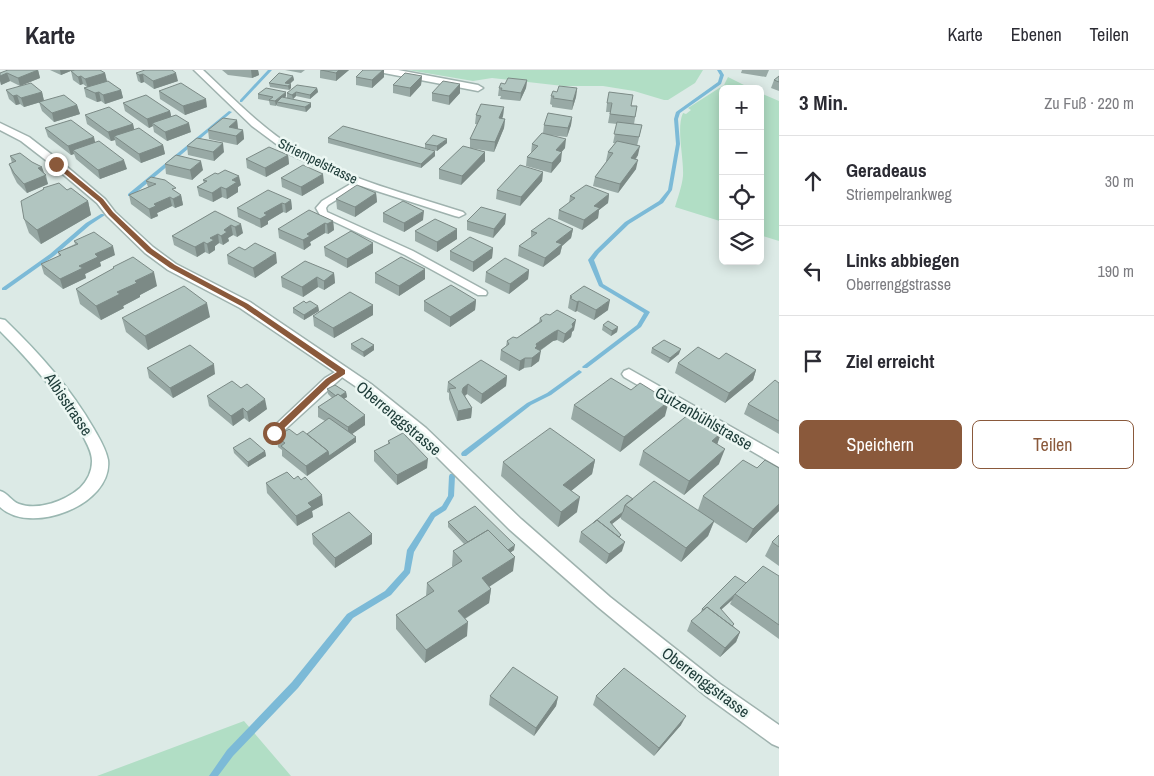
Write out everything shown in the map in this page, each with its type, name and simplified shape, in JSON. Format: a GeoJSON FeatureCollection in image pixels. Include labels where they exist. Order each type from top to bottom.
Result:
{"type":"FeatureCollection","features":[{"type":"Feature","properties":{"kind":"street","name":"Striempelstrasse"},"geometry":{"type":"LineString","coordinates":[[198,70],[274,140],[318,164],[358,182],[459,214]]}},
{"type":"Feature","properties":{"kind":"street"},"geometry":{"type":"LineString","coordinates":[[384,70],[478,88]]}},
{"type":"Feature","properties":{"kind":"street","name":"Oberrenggstrasse"},"geometry":{"type":"LineString","coordinates":[[0,126],[25,139],[56,164],[101,201],[111,214],[143,245],[165,261],[245,305],[366,387],[420,432],[515,524],[604,602],[713,690],[779,738]]}},
{"type":"Feature","properties":{"kind":"street","name":"Albisstrasse"},"geometry":{"type":"LineString","coordinates":[[0,323],[31,353],[82,419],[93,441],[100,464],[97,477],[90,488],[66,506],[50,511],[31,513],[13,508],[0,497]]}},
{"type":"Feature","properties":{"kind":"street","name":"Gutzenbühlstrasse"},"geometry":{"type":"LineString","coordinates":[[629,374],[779,461]]}},
{"type":"Feature","properties":{"kind":"street"},"geometry":{"type":"LineString","coordinates":[[750,716],[779,722]]}},
{"type":"Feature","properties":{"kind":"lane"},"geometry":{"type":"LineString","coordinates":[[358,182],[325,202],[321,208],[323,213],[409,253],[482,293]]}},
{"type":"Feature","properties":{"kind":"lane"},"geometry":{"type":"LineString","coordinates":[[274,433],[329,381],[342,372]]}},
{"type":"Feature","properties":{"kind":"green space"},"geometry":{"type":"Polygon","coordinates":[[[408,70],[703,70],[695,83],[668,100],[664,100],[634,91],[603,86],[563,86],[492,78],[473,81],[408,70]]]}},
{"type":"Feature","properties":{"kind":"green space"},"geometry":{"type":"Polygon","coordinates":[[[728,77],[744,85],[724,85],[728,77]]]}},
{"type":"Feature","properties":{"kind":"green space"},"geometry":{"type":"Polygon","coordinates":[[[719,88],[719,221],[675,207],[683,176],[680,135],[681,119],[683,113],[686,114],[691,110],[688,108],[719,88]]]}},
{"type":"Feature","properties":{"kind":"green space"},"geometry":{"type":"Polygon","coordinates":[[[764,95],[779,101],[779,241],[764,236],[764,95]]]}},
{"type":"Feature","properties":{"kind":"green space"},"geometry":{"type":"Polygon","coordinates":[[[244,721],[291,776],[97,776],[244,721]]]}},
{"type":"Feature","properties":{"kind":"building"},"geometry":{"type":"Polygon","coordinates":[[[8,70],[38,70],[18,78],[7,73],[0,76],[0,73],[8,70]]]}},
{"type":"Feature","properties":{"kind":"building"},"geometry":{"type":"Polygon","coordinates":[[[100,70],[105,73],[85,79],[81,76],[78,77],[71,71],[100,70]]]}},
{"type":"Feature","properties":{"kind":"building"},"geometry":{"type":"Polygon","coordinates":[[[145,70],[172,70],[176,73],[153,81],[143,74],[139,75],[136,73],[145,70]]]}},
{"type":"Feature","properties":{"kind":"building"},"geometry":{"type":"Polygon","coordinates":[[[321,70],[339,70],[336,73],[321,70]]]}},
{"type":"Feature","properties":{"kind":"building"},"geometry":{"type":"Polygon","coordinates":[[[363,70],[383,70],[372,80],[356,77],[363,70]]]}},
{"type":"Feature","properties":{"kind":"building"},"geometry":{"type":"Polygon","coordinates":[[[279,73],[293,76],[285,83],[291,84],[288,86],[269,83],[279,73]]]}},
{"type":"Feature","properties":{"kind":"building"},"geometry":{"type":"Polygon","coordinates":[[[405,73],[422,76],[410,88],[393,85],[405,73]]]}},
{"type":"Feature","properties":{"kind":"building"},"geometry":{"type":"Polygon","coordinates":[[[508,78],[527,80],[521,93],[501,90],[502,88],[499,88],[501,83],[505,84],[508,78]]]}},
{"type":"Feature","properties":{"kind":"building"},"geometry":{"type":"Polygon","coordinates":[[[108,81],[121,90],[103,95],[84,88],[108,81]]]}},
{"type":"Feature","properties":{"kind":"building"},"geometry":{"type":"Polygon","coordinates":[[[443,81],[460,84],[449,96],[432,93],[443,81]]]}},
{"type":"Feature","properties":{"kind":"building"},"geometry":{"type":"Polygon","coordinates":[[[31,83],[42,92],[21,98],[17,95],[13,96],[6,90],[31,83]]]}},
{"type":"Feature","properties":{"kind":"building"},"geometry":{"type":"Polygon","coordinates":[[[181,83],[206,99],[183,106],[159,91],[181,83]]]}},
{"type":"Feature","properties":{"kind":"building"},"geometry":{"type":"Polygon","coordinates":[[[297,85],[317,88],[310,95],[296,92],[292,95],[287,93],[297,85]]]}},
{"type":"Feature","properties":{"kind":"building"},"geometry":{"type":"Polygon","coordinates":[[[559,86],[577,88],[573,101],[553,98],[554,96],[551,96],[553,91],[557,92],[559,86]]]}},
{"type":"Feature","properties":{"kind":"building"},"geometry":{"type":"Polygon","coordinates":[[[266,88],[286,92],[275,101],[269,100],[273,97],[258,94],[266,88]]]}},
{"type":"Feature","properties":{"kind":"building"},"geometry":{"type":"Polygon","coordinates":[[[609,92],[633,95],[631,106],[637,106],[635,117],[610,114],[612,103],[607,103],[609,92]]]}},
{"type":"Feature","properties":{"kind":"building"},"geometry":{"type":"Polygon","coordinates":[[[64,95],[77,105],[52,113],[39,102],[64,95]]]}},
{"type":"Feature","properties":{"kind":"building"},"geometry":{"type":"Polygon","coordinates":[[[146,95],[170,111],[147,119],[123,103],[146,95]]]}},
{"type":"Feature","properties":{"kind":"building"},"geometry":{"type":"Polygon","coordinates":[[[282,97],[311,103],[305,107],[277,102],[282,97]]]}},
{"type":"Feature","properties":{"kind":"building"},"geometry":{"type":"Polygon","coordinates":[[[481,104],[504,107],[499,118],[505,119],[495,142],[470,139],[481,116],[476,115],[481,104]]]}},
{"type":"Feature","properties":{"kind":"building"},"geometry":{"type":"Polygon","coordinates":[[[109,107],[133,124],[108,132],[85,115],[109,107]]]}},
{"type":"Feature","properties":{"kind":"building"},"geometry":{"type":"Polygon","coordinates":[[[548,113],[572,117],[568,128],[544,125],[548,113]]]}},
{"type":"Feature","properties":{"kind":"building"},"geometry":{"type":"Polygon","coordinates":[[[176,115],[189,123],[165,132],[152,123],[176,115]]]}},
{"type":"Feature","properties":{"kind":"building"},"geometry":{"type":"Polygon","coordinates":[[[223,118],[237,120],[229,127],[243,130],[236,136],[208,130],[223,118]]]}},
{"type":"Feature","properties":{"kind":"building"},"geometry":{"type":"Polygon","coordinates":[[[71,120],[94,137],[68,146],[45,128],[71,120]]]}},
{"type":"Feature","properties":{"kind":"building"},"geometry":{"type":"Polygon","coordinates":[[[617,122],[642,125],[639,137],[614,134],[617,122]]]}},
{"type":"Feature","properties":{"kind":"building"},"geometry":{"type":"Polygon","coordinates":[[[343,126],[435,151],[421,164],[328,138],[343,126]]]}},
{"type":"Feature","properties":{"kind":"building"},"geometry":{"type":"Polygon","coordinates":[[[139,128],[163,145],[139,154],[114,136],[139,128]]]}},
{"type":"Feature","properties":{"kind":"building"},"geometry":{"type":"Polygon","coordinates":[[[542,133],[566,139],[556,150],[562,152],[552,163],[527,157],[538,146],[532,144],[542,133]]]}},
{"type":"Feature","properties":{"kind":"building"},"geometry":{"type":"Polygon","coordinates":[[[433,135],[447,139],[437,146],[425,144],[433,135]]]}},
{"type":"Feature","properties":{"kind":"building"},"geometry":{"type":"Polygon","coordinates":[[[197,138],[223,143],[213,152],[187,146],[197,138]]]}},
{"type":"Feature","properties":{"kind":"building"},"geometry":{"type":"Polygon","coordinates":[[[99,141],[124,160],[98,170],[73,150],[99,141]]]}},
{"type":"Feature","properties":{"kind":"building"},"geometry":{"type":"Polygon","coordinates":[[[617,141],[640,146],[631,158],[638,160],[620,184],[595,177],[613,153],[608,152],[617,141]]]}},
{"type":"Feature","properties":{"kind":"building"},"geometry":{"type":"Polygon","coordinates":[[[463,146],[485,152],[462,176],[439,169],[463,146]]]}},
{"type":"Feature","properties":{"kind":"building"},"geometry":{"type":"Polygon","coordinates":[[[269,147],[288,155],[265,168],[246,159],[269,147]]]}},
{"type":"Feature","properties":{"kind":"building"},"geometry":{"type":"Polygon","coordinates":[[[20,153],[42,167],[38,168],[46,175],[24,184],[9,164],[16,161],[10,156],[20,153]]]}},
{"type":"Feature","properties":{"kind":"building"},"geometry":{"type":"Polygon","coordinates":[[[176,155],[201,161],[190,170],[165,164],[176,155]]]}},
{"type":"Feature","properties":{"kind":"building"},"geometry":{"type":"Polygon","coordinates":[[[303,165],[323,174],[301,187],[281,178],[303,165]]]}},
{"type":"Feature","properties":{"kind":"building"},"geometry":{"type":"Polygon","coordinates":[[[520,165],[543,172],[521,197],[497,190],[520,165]]]}},
{"type":"Feature","properties":{"kind":"building"},"geometry":{"type":"Polygon","coordinates":[[[225,170],[239,176],[232,180],[237,182],[226,189],[221,187],[212,193],[197,187],[207,181],[203,180],[225,170]]]}},
{"type":"Feature","properties":{"kind":"building"},"geometry":{"type":"Polygon","coordinates":[[[151,177],[165,180],[176,188],[172,189],[181,195],[173,199],[170,197],[154,204],[156,206],[149,209],[129,195],[156,184],[146,181],[151,177]]]}},
{"type":"Feature","properties":{"kind":"building"},"geometry":{"type":"Polygon","coordinates":[[[59,183],[67,190],[71,188],[88,201],[37,230],[24,219],[21,201],[43,188],[59,183]]]}},
{"type":"Feature","properties":{"kind":"building"},"geometry":{"type":"Polygon","coordinates":[[[357,185],[376,193],[355,207],[336,199],[357,185]]]}},
{"type":"Feature","properties":{"kind":"building"},"geometry":{"type":"Polygon","coordinates":[[[586,185],[609,194],[594,206],[600,208],[584,220],[559,210],[575,198],[570,196],[586,185]]]}},
{"type":"Feature","properties":{"kind":"building"},"geometry":{"type":"Polygon","coordinates":[[[268,190],[291,200],[264,213],[267,215],[260,219],[237,208],[268,190]]]}},
{"type":"Feature","properties":{"kind":"building"},"geometry":{"type":"Polygon","coordinates":[[[403,201],[424,211],[404,223],[383,213],[403,201]]]}},
{"type":"Feature","properties":{"kind":"building"},"geometry":{"type":"Polygon","coordinates":[[[481,207],[506,214],[494,229],[467,221],[481,207]]]}},
{"type":"Feature","properties":{"kind":"building"},"geometry":{"type":"Polygon","coordinates":[[[309,210],[333,221],[325,223],[307,234],[310,236],[303,240],[278,229],[309,210]]]}},
{"type":"Feature","properties":{"kind":"building"},"geometry":{"type":"Polygon","coordinates":[[[215,211],[241,224],[235,227],[231,225],[224,230],[227,232],[221,236],[218,234],[210,238],[214,240],[207,244],[204,242],[195,247],[172,236],[215,211]]]}},
{"type":"Feature","properties":{"kind":"building"},"geometry":{"type":"Polygon","coordinates":[[[549,218],[573,229],[556,242],[562,244],[545,258],[519,246],[537,233],[531,231],[549,218]]]}},
{"type":"Feature","properties":{"kind":"building"},"geometry":{"type":"Polygon","coordinates":[[[435,219],[457,229],[437,242],[415,231],[435,219]]]}},
{"type":"Feature","properties":{"kind":"building"},"geometry":{"type":"Polygon","coordinates":[[[351,231],[373,243],[347,259],[324,247],[351,231]]]}},
{"type":"Feature","properties":{"kind":"building"},"geometry":{"type":"Polygon","coordinates":[[[94,232],[113,246],[95,254],[98,257],[79,266],[83,268],[60,279],[41,264],[61,255],[58,252],[78,244],[74,241],[94,232]]]}},
{"type":"Feature","properties":{"kind":"building"},"geometry":{"type":"Polygon","coordinates":[[[470,237],[493,248],[473,262],[450,251],[470,237]]]}},
{"type":"Feature","properties":{"kind":"building"},"geometry":{"type":"Polygon","coordinates":[[[255,243],[276,253],[253,268],[227,255],[239,247],[245,250],[255,243]]]}},
{"type":"Feature","properties":{"kind":"building"},"geometry":{"type":"Polygon","coordinates":[[[133,257],[154,272],[135,281],[137,283],[117,292],[120,294],[96,306],[76,289],[113,267],[133,257]]]}},
{"type":"Feature","properties":{"kind":"building"},"geometry":{"type":"Polygon","coordinates":[[[401,257],[425,269],[399,286],[375,273],[401,257]]]}},
{"type":"Feature","properties":{"kind":"building"},"geometry":{"type":"Polygon","coordinates":[[[505,258],[529,270],[510,284],[486,272],[505,258]]]}},
{"type":"Feature","properties":{"kind":"building"},"geometry":{"type":"Polygon","coordinates":[[[305,261],[334,273],[324,281],[317,277],[302,287],[281,277],[305,261]]]}},
{"type":"Feature","properties":{"kind":"building"},"geometry":{"type":"Polygon","coordinates":[[[451,285],[476,300],[450,317],[424,301],[451,285]]]}},
{"type":"Feature","properties":{"kind":"building"},"geometry":{"type":"Polygon","coordinates":[[[184,286],[207,303],[145,336],[122,318],[184,286]]]}},
{"type":"Feature","properties":{"kind":"building"},"geometry":{"type":"Polygon","coordinates":[[[584,286],[610,300],[596,310],[570,298],[572,297],[570,296],[584,286]]]}},
{"type":"Feature","properties":{"kind":"building"},"geometry":{"type":"Polygon","coordinates":[[[350,292],[373,305],[333,328],[313,316],[325,308],[350,292]]]}},
{"type":"Feature","properties":{"kind":"building"},"geometry":{"type":"Polygon","coordinates":[[[304,301],[306,303],[310,301],[318,306],[304,315],[293,308],[304,301]]]}},
{"type":"Feature","properties":{"kind":"building"},"geometry":{"type":"Polygon","coordinates":[[[557,310],[576,320],[572,324],[573,327],[565,334],[558,330],[536,344],[535,348],[541,351],[532,358],[525,358],[520,361],[501,350],[509,344],[507,341],[513,337],[517,338],[542,321],[540,318],[546,314],[550,315],[557,310]]]}},
{"type":"Feature","properties":{"kind":"building"},"geometry":{"type":"Polygon","coordinates":[[[608,321],[618,327],[612,331],[603,325],[608,321]]]}},
{"type":"Feature","properties":{"kind":"building"},"geometry":{"type":"Polygon","coordinates":[[[362,338],[374,345],[363,352],[351,344],[362,338]]]}},
{"type":"Feature","properties":{"kind":"building"},"geometry":{"type":"Polygon","coordinates":[[[664,340],[681,349],[670,358],[652,348],[664,340]]]}},
{"type":"Feature","properties":{"kind":"building"},"geometry":{"type":"Polygon","coordinates":[[[190,345],[214,364],[170,388],[147,368],[190,345]]]}},
{"type":"Feature","properties":{"kind":"building"},"geometry":{"type":"Polygon","coordinates":[[[698,347],[719,359],[726,353],[756,370],[729,393],[678,363],[698,347]]]}},
{"type":"Feature","properties":{"kind":"building"},"geometry":{"type":"Polygon","coordinates":[[[481,360],[507,376],[482,394],[468,384],[463,388],[462,392],[472,408],[458,411],[449,389],[456,388],[448,382],[481,360]]]}},
{"type":"Feature","properties":{"kind":"building"},"geometry":{"type":"Polygon","coordinates":[[[611,378],[631,390],[640,383],[669,401],[624,437],[574,405],[611,378]]]}},
{"type":"Feature","properties":{"kind":"building"},"geometry":{"type":"Polygon","coordinates":[[[775,380],[779,383],[779,421],[748,404],[775,380]]]}},
{"type":"Feature","properties":{"kind":"building"},"geometry":{"type":"Polygon","coordinates":[[[232,381],[241,388],[247,384],[265,399],[247,412],[243,408],[231,416],[207,396],[232,381]]]}},
{"type":"Feature","properties":{"kind":"building"},"geometry":{"type":"Polygon","coordinates":[[[335,385],[346,392],[336,396],[327,389],[335,385]]]}},
{"type":"Feature","properties":{"kind":"building"},"geometry":{"type":"Polygon","coordinates":[[[338,394],[365,415],[348,427],[318,407],[338,394]]]}},
{"type":"Feature","properties":{"kind":"building"},"geometry":{"type":"Polygon","coordinates":[[[689,414],[721,433],[712,441],[725,449],[689,481],[643,451],[689,414]]]}},
{"type":"Feature","properties":{"kind":"building"},"geometry":{"type":"Polygon","coordinates":[[[329,418],[356,437],[329,456],[328,451],[307,434],[329,418]]]}},
{"type":"Feature","properties":{"kind":"building"},"geometry":{"type":"Polygon","coordinates":[[[550,428],[595,460],[563,485],[580,497],[561,512],[503,462],[550,428]]]}},
{"type":"Feature","properties":{"kind":"building"},"geometry":{"type":"Polygon","coordinates":[[[289,429],[297,435],[303,431],[328,451],[306,466],[281,446],[285,443],[277,437],[289,429]]]}},
{"type":"Feature","properties":{"kind":"building"},"geometry":{"type":"Polygon","coordinates":[[[403,433],[428,459],[397,475],[374,451],[390,443],[388,441],[403,433]]]}},
{"type":"Feature","properties":{"kind":"building"},"geometry":{"type":"Polygon","coordinates":[[[250,438],[265,451],[248,462],[233,448],[250,438]]]}},
{"type":"Feature","properties":{"kind":"building"},"geometry":{"type":"Polygon","coordinates":[[[743,460],[757,468],[765,460],[779,468],[779,504],[753,529],[703,496],[743,460]]]}},
{"type":"Feature","properties":{"kind":"building"},"geometry":{"type":"Polygon","coordinates":[[[287,472],[294,479],[298,476],[301,480],[305,477],[322,495],[308,503],[312,507],[296,516],[266,483],[287,472]]]}},
{"type":"Feature","properties":{"kind":"building"},"geometry":{"type":"Polygon","coordinates":[[[654,481],[714,521],[686,548],[625,505],[654,481]]]}},
{"type":"Feature","properties":{"kind":"building"},"geometry":{"type":"Polygon","coordinates":[[[627,495],[633,499],[625,505],[623,512],[610,522],[621,535],[619,537],[597,520],[593,523],[627,495]]]}},
{"type":"Feature","properties":{"kind":"building"},"geometry":{"type":"Polygon","coordinates":[[[475,506],[515,545],[508,550],[488,530],[468,542],[448,522],[475,506]]]}},
{"type":"Feature","properties":{"kind":"building"},"geometry":{"type":"Polygon","coordinates":[[[349,512],[372,534],[335,558],[312,534],[349,512]]]}},
{"type":"Feature","properties":{"kind":"building"},"geometry":{"type":"Polygon","coordinates":[[[597,520],[625,542],[609,554],[581,532],[597,520]]]}},
{"type":"Feature","properties":{"kind":"building"},"geometry":{"type":"Polygon","coordinates":[[[488,530],[515,557],[482,578],[491,589],[458,611],[468,622],[426,650],[396,615],[434,591],[427,583],[462,561],[453,551],[488,530]]]}},
{"type":"Feature","properties":{"kind":"building"},"geometry":{"type":"Polygon","coordinates":[[[779,535],[779,547],[772,542],[779,535]]]}},
{"type":"Feature","properties":{"kind":"building"},"geometry":{"type":"Polygon","coordinates":[[[763,566],[779,576],[779,625],[735,594],[763,566]]]}},
{"type":"Feature","properties":{"kind":"building"},"geometry":{"type":"Polygon","coordinates":[[[735,576],[746,583],[720,608],[734,624],[732,626],[707,607],[702,609],[735,576]]]}},
{"type":"Feature","properties":{"kind":"building"},"geometry":{"type":"Polygon","coordinates":[[[707,607],[740,632],[725,648],[691,621],[707,607]]]}},
{"type":"Feature","properties":{"kind":"building"},"geometry":{"type":"Polygon","coordinates":[[[513,667],[558,697],[536,728],[490,696],[513,667]]]}},
{"type":"Feature","properties":{"kind":"building"},"geometry":{"type":"Polygon","coordinates":[[[624,668],[686,716],[659,748],[596,696],[624,668]]]}},
{"type":"Feature","properties":{"kind":"waterway"},"geometry":{"type":"LineString","coordinates":[[241,101],[270,70]]}},
{"type":"Feature","properties":{"kind":"waterway"},"geometry":{"type":"LineString","coordinates":[[585,367],[639,326],[647,312],[601,285],[591,260],[627,223],[661,202],[670,190],[678,144],[676,119],[678,112],[720,83],[722,75],[719,70]]}},
{"type":"Feature","properties":{"kind":"waterway"},"geometry":{"type":"LineString","coordinates":[[130,195],[230,112]]}},
{"type":"Feature","properties":{"kind":"waterway"},"geometry":{"type":"LineString","coordinates":[[4,289],[52,255],[88,224],[103,215]]}},
{"type":"Feature","properties":{"kind":"waterway"},"geometry":{"type":"LineString","coordinates":[[464,454],[529,404],[549,394],[579,372]]}},
{"type":"Feature","properties":{"kind":"waterway"},"geometry":{"type":"LineString","coordinates":[[213,776],[230,753],[295,685],[350,616],[388,593],[407,571],[410,552],[433,515],[444,508],[451,496],[452,476]]}},
{"type":"Feature","properties":{"kind":"route"},"geometry":{"type":"LineString","coordinates":[[56,164],[101,201],[111,214],[149,250],[172,267],[245,305],[342,372],[329,381],[274,433]]}}]}
